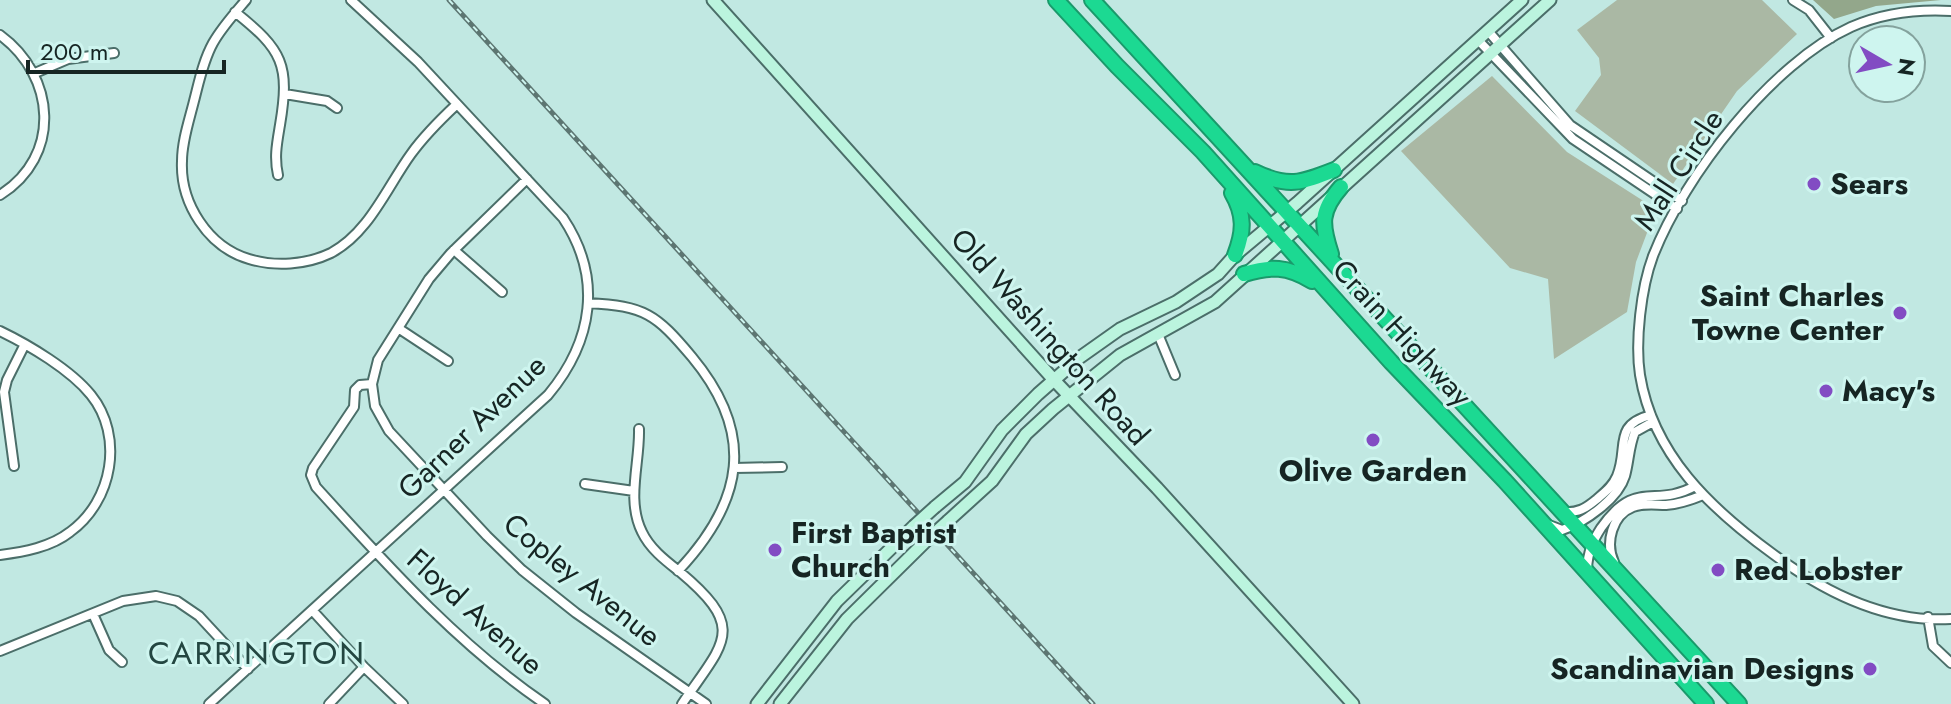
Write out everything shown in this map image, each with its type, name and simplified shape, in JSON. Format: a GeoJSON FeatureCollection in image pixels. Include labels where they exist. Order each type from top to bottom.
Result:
{"type":"FeatureCollection","features":[{"type":"Feature","properties":{"kind":"highway","name":"Crain Highway"},"geometry":{"type":"LineString","coordinates":[[1056,0],[1215,166],[1706,704]]}},
{"type":"Feature","properties":{"kind":"highway","name":"Crain Highway"},"geometry":{"type":"LineString","coordinates":[[1092,0],[1739,704]]}},
{"type":"Feature","properties":{"kind":"highway"},"geometry":{"type":"LineString","coordinates":[[1215,166],[1243,219],[1235,255]]}},
{"type":"Feature","properties":{"kind":"highway"},"geometry":{"type":"LineString","coordinates":[[1247,169],[1289,184],[1304,182],[1334,170]]}},
{"type":"Feature","properties":{"kind":"highway"},"geometry":{"type":"LineString","coordinates":[[1334,262],[1325,238],[1324,216],[1328,204],[1341,187]]}},
{"type":"Feature","properties":{"kind":"highway"},"geometry":{"type":"LineString","coordinates":[[1244,274],[1279,267],[1299,273],[1324,287]]}},
{"type":"Feature","properties":{"kind":"main road","name":"Old Washington Road"},"geometry":{"type":"LineString","coordinates":[[713,0],[1054,380],[1353,704]]}},
{"type":"Feature","properties":{"kind":"main road"},"geometry":{"type":"LineString","coordinates":[[757,704],[837,601],[914,526],[965,482],[1002,430],[1054,380],[1120,329],[1190,294],[1218,274],[1235,255],[1522,0]]}},
{"type":"Feature","properties":{"kind":"main road"},"geometry":{"type":"LineString","coordinates":[[780,704],[847,619],[927,540],[984,490],[1026,434],[1120,355],[1215,302],[1550,0]]}},
{"type":"Feature","properties":{"kind":"street"},"geometry":{"type":"LineString","coordinates":[[246,0],[219,34],[206,59],[181,164],[187,196],[204,229],[218,243],[242,257],[274,264],[293,264],[320,258],[348,242],[365,223],[412,153],[456,105]]}},
{"type":"Feature","properties":{"kind":"street","name":"Garner Avenue"},"geometry":{"type":"LineString","coordinates":[[209,704],[548,395],[579,344],[588,303],[584,263],[575,237],[551,203],[418,62],[351,0]]}},
{"type":"Feature","properties":{"kind":"street"},"geometry":{"type":"LineString","coordinates":[[1793,0],[1809,10],[1831,38]]}},
{"type":"Feature","properties":{"kind":"street","name":"Mall Circle"},"geometry":{"type":"LineString","coordinates":[[1951,11],[1893,14],[1860,23],[1831,38],[1778,76],[1757,98],[1679,205],[1653,255],[1642,304],[1639,366],[1652,418],[1667,451],[1727,519],[1801,574],[1867,607],[1896,614],[1951,619]]}},
{"type":"Feature","properties":{"kind":"street"},"geometry":{"type":"LineString","coordinates":[[235,12],[275,50],[283,67],[285,94],[276,150],[278,175]]}},
{"type":"Feature","properties":{"kind":"street"},"geometry":{"type":"LineString","coordinates":[[1488,31],[1495,50]]}},
{"type":"Feature","properties":{"kind":"street"},"geometry":{"type":"LineString","coordinates":[[0,35],[23,55],[35,73],[43,103],[41,138],[23,175],[0,195]]}},
{"type":"Feature","properties":{"kind":"street"},"geometry":{"type":"LineString","coordinates":[[1478,40],[1495,50],[1570,125],[1679,205]]}},
{"type":"Feature","properties":{"kind":"street"},"geometry":{"type":"LineString","coordinates":[[35,73],[68,59],[114,53]]}},
{"type":"Feature","properties":{"kind":"street"},"geometry":{"type":"LineString","coordinates":[[285,94],[325,101],[337,108]]}},
{"type":"Feature","properties":{"kind":"street"},"geometry":{"type":"LineString","coordinates":[[372,384],[378,360],[429,279],[454,250],[527,179]]}},
{"type":"Feature","properties":{"kind":"street"},"geometry":{"type":"LineString","coordinates":[[454,250],[502,292]]}},
{"type":"Feature","properties":{"kind":"street"},"geometry":{"type":"LineString","coordinates":[[588,303],[622,305],[649,314],[683,346],[710,378],[724,404],[731,425],[734,468],[719,518],[705,541],[678,571]]}},
{"type":"Feature","properties":{"kind":"street"},"geometry":{"type":"LineString","coordinates":[[398,328],[448,361]]}},
{"type":"Feature","properties":{"kind":"street"},"geometry":{"type":"LineString","coordinates":[[0,331],[79,382],[92,396],[108,427],[111,447],[110,463],[99,497],[82,522],[70,533],[39,547],[0,555]]}},
{"type":"Feature","properties":{"kind":"street"},"geometry":{"type":"LineString","coordinates":[[1158,334],[1175,375]]}},
{"type":"Feature","properties":{"kind":"street"},"geometry":{"type":"LineString","coordinates":[[14,466],[4,392],[24,346]]}},
{"type":"Feature","properties":{"kind":"street","name":"Copley Avenue"},"geometry":{"type":"LineString","coordinates":[[372,384],[375,406],[384,423],[488,538],[576,613],[706,704]]}},
{"type":"Feature","properties":{"kind":"street","name":"Floyd Avenue"},"geometry":{"type":"LineString","coordinates":[[372,384],[357,387],[354,407],[313,468],[311,475],[316,487],[449,628],[506,677],[545,704]]}},
{"type":"Feature","properties":{"kind":"street"},"geometry":{"type":"LineString","coordinates":[[1561,511],[1584,510],[1609,489],[1620,465],[1627,429],[1633,422],[1652,418]]}},
{"type":"Feature","properties":{"kind":"street"},"geometry":{"type":"LineString","coordinates":[[1533,514],[1562,530],[1575,526],[1618,490],[1624,479],[1635,432],[1652,418]]}},
{"type":"Feature","properties":{"kind":"street"},"geometry":{"type":"LineString","coordinates":[[639,429],[634,491],[636,515],[642,533],[655,551],[713,602],[724,634],[713,661],[682,704]]}},
{"type":"Feature","properties":{"kind":"street"},"geometry":{"type":"LineString","coordinates":[[734,468],[782,467]]}},
{"type":"Feature","properties":{"kind":"street"},"geometry":{"type":"LineString","coordinates":[[585,484],[634,491]]}},
{"type":"Feature","properties":{"kind":"street"},"geometry":{"type":"LineString","coordinates":[[1587,574],[1591,544],[1623,502],[1642,496],[1677,495],[1695,486]]}},
{"type":"Feature","properties":{"kind":"street"},"geometry":{"type":"LineString","coordinates":[[1624,580],[1610,548],[1610,537],[1618,519],[1632,507],[1686,502],[1703,495]]}},
{"type":"Feature","properties":{"kind":"street"},"geometry":{"type":"LineString","coordinates":[[0,651],[137,597],[156,596],[177,601],[199,616],[248,669]]}},
{"type":"Feature","properties":{"kind":"street"},"geometry":{"type":"LineString","coordinates":[[312,610],[403,704]]}},
{"type":"Feature","properties":{"kind":"street"},"geometry":{"type":"LineString","coordinates":[[93,614],[109,650],[122,662]]}},
{"type":"Feature","properties":{"kind":"street"},"geometry":{"type":"LineString","coordinates":[[1928,617],[1933,646],[1951,663]]}},
{"type":"Feature","properties":{"kind":"street"},"geometry":{"type":"LineString","coordinates":[[329,704],[364,667]]}},
{"type":"Feature","properties":{"kind":"green space"},"geometry":{"type":"Polygon","coordinates":[[[1617,0],[1762,0],[1797,34],[1737,91],[1673,184],[1575,111],[1601,75],[1599,58],[1577,30],[1617,0]]]}},
{"type":"Feature","properties":{"kind":"green space"},"geometry":{"type":"Polygon","coordinates":[[[1813,0],[1941,0],[1876,6],[1834,19],[1813,0]]]}},
{"type":"Feature","properties":{"kind":"green space"},"geometry":{"type":"Polygon","coordinates":[[[1492,76],[1567,152],[1656,209],[1636,262],[1627,312],[1554,359],[1548,279],[1510,268],[1401,151],[1492,76]]]}},
{"type":"Feature","properties":{"kind":"railway"},"geometry":{"type":"LineString","coordinates":[[449,0],[1093,704]]}},
{"type":"Feature","properties":{"kind":"place","name":"Sears"},"geometry":{"type":"Point","coordinates":[1814,184]}},
{"type":"Feature","properties":{"kind":"place","name":"Saint Charles Towne Center"},"geometry":{"type":"Point","coordinates":[1900,313]}},
{"type":"Feature","properties":{"kind":"place","name":"Macy's"},"geometry":{"type":"Point","coordinates":[1826,391]}},
{"type":"Feature","properties":{"kind":"place","name":"Olive Garden"},"geometry":{"type":"Point","coordinates":[1373,440]}},
{"type":"Feature","properties":{"kind":"place","name":"First Baptist Church"},"geometry":{"type":"Point","coordinates":[775,550]}},
{"type":"Feature","properties":{"kind":"place","name":"Red Lobster"},"geometry":{"type":"Point","coordinates":[1718,570]}},
{"type":"Feature","properties":{"kind":"place","name":"Scandinavian Designs"},"geometry":{"type":"Point","coordinates":[1870,669]}},
{"type":"Feature","properties":{"kind":"district","name":"CARRINGTON"},"geometry":{"type":"Point","coordinates":[257,653]}}]}
